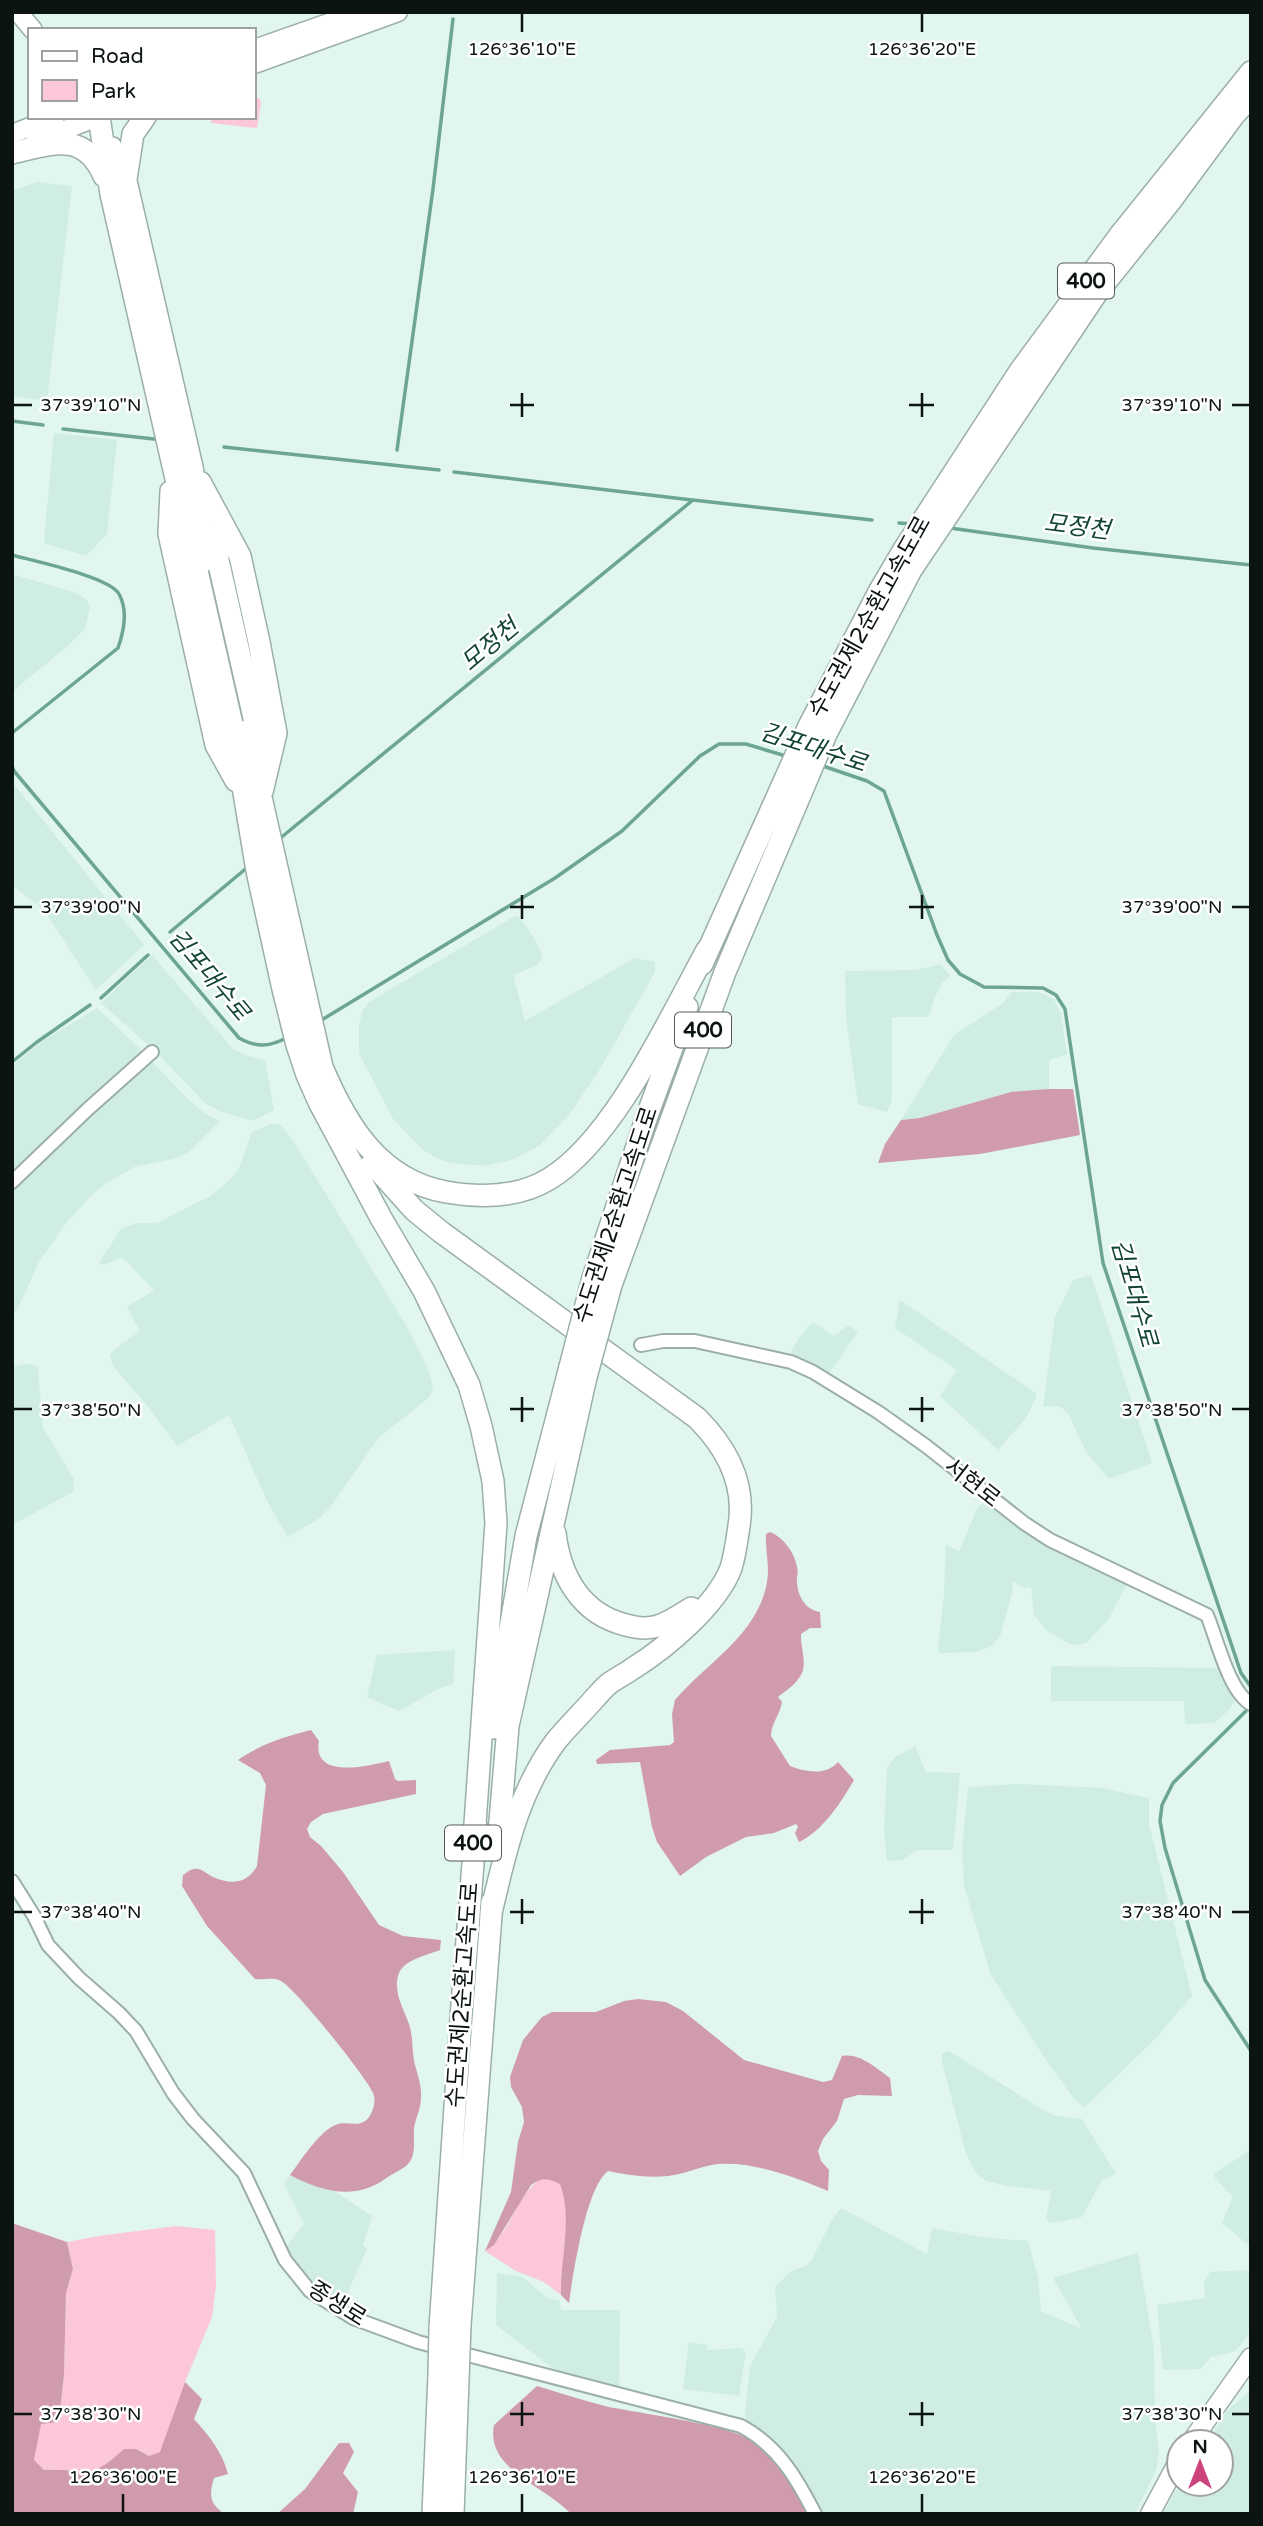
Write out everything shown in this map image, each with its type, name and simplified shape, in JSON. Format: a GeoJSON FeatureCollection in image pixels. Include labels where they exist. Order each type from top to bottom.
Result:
{"type":"FeatureCollection","features":[{"type":"Feature","properties":{"kind":"highway","name":"수도권제2순환고속도로"},"geometry":{"type":"LineString","coordinates":[[433,2514],[448,2377],[474,1838],[526,1536],[578,1372],[647,1116],[707,950],[797,777],[818,730],[912,553],[1020,371],[1120,235],[1251,72]]}},
{"type":"Feature","properties":{"kind":"highway","name":"수도권제2순환고속도로"},"geometry":{"type":"LineString","coordinates":[[944,503],[1096,294],[1170,202],[1234,115],[1251,97]]}},
{"type":"Feature","properties":{"kind":"highway"},"geometry":{"type":"LineString","coordinates":[[99,119],[155,317],[182,467],[206,553],[256,797],[275,867],[292,984]]}},
{"type":"Feature","properties":{"kind":"highway"},"geometry":{"type":"LineString","coordinates":[[119,187],[133,134],[144,119]]}},
{"type":"Feature","properties":{"kind":"highway"},"geometry":{"type":"LineString","coordinates":[[12,152],[71,144],[89,152],[119,187]]}},
{"type":"Feature","properties":{"kind":"highway"},"geometry":{"type":"LineString","coordinates":[[182,467],[240,556],[256,629],[276,733],[249,825],[260,886],[292,984],[306,1042],[307,1075],[454,1352],[469,1385],[493,1480],[495,1561],[474,1838]]}},
{"type":"Feature","properties":{"kind":"highway"},"geometry":{"type":"LineString","coordinates":[[182,467],[169,534],[216,745],[256,797]]}},
{"type":"Feature","properties":{"kind":"highway","name":"수도권제2순환고속도로"},"geometry":{"type":"LineString","coordinates":[[602,1282],[725,972],[797,777]]}},
{"type":"Feature","properties":{"kind":"highway"},"geometry":{"type":"LineString","coordinates":[[361,1141],[396,1171],[438,1191],[466,1196],[493,1196],[528,1189],[549,1179],[589,1145],[609,1119],[707,950]]}},
{"type":"Feature","properties":{"kind":"highway"},"geometry":{"type":"LineString","coordinates":[[306,1042],[373,1165],[414,1210],[697,1418],[714,1435],[727,1454],[736,1476],[740,1520],[731,1568],[704,1609],[634,1669],[608,1684],[555,1743],[528,1787],[509,1834],[491,1913]]}},
{"type":"Feature","properties":{"kind":"highway"},"geometry":{"type":"LineString","coordinates":[[340,1141],[416,1226],[550,1324],[678,1410],[696,1429],[711,1451],[719,1470],[727,1513],[726,1537],[714,1578],[693,1606],[674,1620],[655,1627],[635,1627],[614,1622],[579,1597],[561,1566],[554,1523],[566,1467]]}},
{"type":"Feature","properties":{"kind":"highway","name":"수도권제2순환고속도로"},"geometry":{"type":"LineString","coordinates":[[450,2327],[508,1726],[566,1467],[578,1372]]}},
{"type":"Feature","properties":{"kind":"highway","name":"수도권제2순환고속도로"},"geometry":{"type":"LineString","coordinates":[[448,2377],[453,2514]]}},
{"type":"Feature","properties":{"kind":"main road"},"geometry":{"type":"LineString","coordinates":[[18,12],[31,28]]}},
{"type":"Feature","properties":{"kind":"main road"},"geometry":{"type":"LineString","coordinates":[[256,47],[360,12]]}},
{"type":"Feature","properties":{"kind":"main road"},"geometry":{"type":"LineString","coordinates":[[256,63],[398,12]]}},
{"type":"Feature","properties":{"kind":"main road"},"geometry":{"type":"LineString","coordinates":[[12,152],[93,119]]}},
{"type":"Feature","properties":{"kind":"main road"},"geometry":{"type":"LineString","coordinates":[[12,134],[36,122]]}},
{"type":"Feature","properties":{"kind":"main road"},"geometry":{"type":"LineString","coordinates":[[1201,2428],[1251,2357]]}},
{"type":"Feature","properties":{"kind":"main road"},"geometry":{"type":"LineString","coordinates":[[1150,2514],[1165,2486]]}},
{"type":"Feature","properties":{"kind":"street"},"geometry":{"type":"LineString","coordinates":[[12,1182],[152,1052]]}},
{"type":"Feature","properties":{"kind":"street","name":"서현로"},"geometry":{"type":"LineString","coordinates":[[640,1345],[663,1340],[695,1341],[791,1362],[834,1383],[926,1446],[978,1489],[1050,1540],[1207,1615],[1234,1686],[1240,1697],[1251,1704]]}},
{"type":"Feature","properties":{"kind":"street","name":"종생로"},"geometry":{"type":"LineString","coordinates":[[12,1881],[48,1945],[136,2031],[173,2093],[193,2119],[244,2173],[285,2260],[310,2291],[353,2318],[418,2342],[741,2426],[770,2445],[790,2470],[815,2514]]}},
{"type":"Feature","properties":{"kind":"shaded area"},"geometry":{"type":"Polygon","coordinates":[[[37,182],[72,186],[47,401],[12,396],[12,191],[37,182]]]}},
{"type":"Feature","properties":{"kind":"shaded area"},"geometry":{"type":"Polygon","coordinates":[[[54,433],[117,440],[107,534],[86,556],[46,544],[44,540],[54,433]]]}},
{"type":"Feature","properties":{"kind":"shaded area"},"geometry":{"type":"Polygon","coordinates":[[[12,574],[76,593],[87,600],[90,608],[85,628],[12,692],[12,574]]]}},
{"type":"Feature","properties":{"kind":"shaded area"},"geometry":{"type":"Polygon","coordinates":[[[12,782],[144,945],[96,990],[44,910],[12,885],[12,782]]]}},
{"type":"Feature","properties":{"kind":"shaded area"},"geometry":{"type":"Polygon","coordinates":[[[515,916],[519,917],[531,933],[543,955],[538,965],[514,977],[525,1021],[635,958],[655,962],[655,972],[600,1069],[569,1115],[539,1146],[514,1159],[485,1166],[451,1163],[422,1149],[393,1119],[359,1053],[359,1024],[363,1010],[369,1002],[515,916]]]}},
{"type":"Feature","properties":{"kind":"shaded area"},"geometry":{"type":"Polygon","coordinates":[[[152,955],[233,1049],[265,1060],[274,1110],[253,1121],[206,1104],[155,1051],[101,1003],[152,955]]]}},
{"type":"Feature","properties":{"kind":"shaded area"},"geometry":{"type":"Polygon","coordinates":[[[941,964],[950,976],[942,983],[927,1017],[892,1017],[892,1100],[887,1112],[858,1104],[846,1018],[845,971],[916,970],[941,964]]]}},
{"type":"Feature","properties":{"kind":"shaded area"},"geometry":{"type":"Polygon","coordinates":[[[1012,992],[1038,992],[1046,995],[1055,1001],[1061,1015],[1067,1054],[1049,1060],[1049,1089],[1011,1092],[920,1118],[901,1120],[954,1035],[1003,1003],[1012,992]]]}},
{"type":"Feature","properties":{"kind":"shaded area"},"geometry":{"type":"Polygon","coordinates":[[[97,1008],[188,1099],[206,1114],[220,1121],[189,1152],[177,1158],[134,1167],[101,1187],[89,1198],[66,1223],[39,1262],[12,1316],[12,1066],[44,1040],[97,1008]]]}},
{"type":"Feature","properties":{"kind":"shaded area"},"geometry":{"type":"Polygon","coordinates":[[[1073,1089],[1080,1135],[980,1154],[878,1163],[885,1144],[901,1120],[920,1118],[1011,1092],[1073,1089]]]}},
{"type":"Feature","properties":{"kind":"shaded area"},"geometry":{"type":"Polygon","coordinates":[[[271,1124],[279,1124],[299,1150],[409,1330],[429,1371],[433,1388],[425,1401],[379,1437],[320,1518],[288,1537],[267,1501],[229,1415],[177,1446],[113,1366],[110,1355],[113,1351],[140,1331],[127,1307],[154,1290],[122,1257],[103,1265],[99,1263],[121,1229],[137,1223],[157,1223],[212,1195],[232,1178],[240,1166],[252,1132],[271,1124]]]}},
{"type":"Feature","properties":{"kind":"shaded area"},"geometry":{"type":"Polygon","coordinates":[[[1091,1275],[1152,1463],[1109,1479],[1086,1452],[1064,1409],[1059,1406],[1043,1407],[1055,1317],[1073,1280],[1091,1275]]]}},
{"type":"Feature","properties":{"kind":"shaded area"},"geometry":{"type":"Polygon","coordinates":[[[900,1300],[1037,1394],[1027,1417],[998,1450],[940,1396],[957,1370],[895,1328],[900,1300]]]}},
{"type":"Feature","properties":{"kind":"shaded area"},"geometry":{"type":"Polygon","coordinates":[[[813,1322],[834,1336],[849,1325],[858,1332],[829,1373],[788,1357],[798,1339],[813,1322]]]}},
{"type":"Feature","properties":{"kind":"shaded area"},"geometry":{"type":"Polygon","coordinates":[[[34,1365],[38,1369],[43,1428],[74,1479],[73,1492],[12,1525],[12,1367],[34,1365]]]}},
{"type":"Feature","properties":{"kind":"shaded area"},"geometry":{"type":"Polygon","coordinates":[[[984,1501],[1038,1538],[1127,1584],[1108,1620],[1086,1643],[1069,1644],[1046,1630],[1034,1615],[1031,1587],[1024,1588],[1013,1581],[1001,1634],[992,1646],[975,1652],[939,1653],[946,1545],[959,1551],[977,1509],[984,1501]]]}},
{"type":"Feature","properties":{"kind":"shaded area"},"geometry":{"type":"Polygon","coordinates":[[[770,1532],[791,1551],[798,1569],[799,1593],[807,1606],[820,1612],[821,1628],[810,1628],[801,1634],[804,1662],[802,1673],[795,1684],[778,1697],[782,1702],[771,1736],[790,1766],[822,1771],[838,1762],[854,1780],[824,1823],[799,1842],[795,1833],[798,1827],[796,1824],[774,1833],[746,1837],[706,1857],[680,1876],[657,1842],[640,1762],[597,1764],[596,1760],[610,1750],[670,1745],[674,1742],[672,1714],[675,1700],[742,1633],[762,1601],[768,1576],[766,1534],[770,1532]]]}},
{"type":"Feature","properties":{"kind":"shaded area"},"geometry":{"type":"Polygon","coordinates":[[[455,1650],[453,1684],[440,1688],[399,1711],[367,1697],[377,1655],[455,1650]]]}},
{"type":"Feature","properties":{"kind":"shaded area"},"geometry":{"type":"Polygon","coordinates":[[[1051,1666],[1221,1668],[1235,1699],[1230,1709],[1214,1723],[1185,1724],[1184,1701],[1051,1701],[1051,1666]]]}},
{"type":"Feature","properties":{"kind":"shaded area"},"geometry":{"type":"Polygon","coordinates":[[[311,1730],[319,1741],[319,1753],[324,1761],[333,1766],[356,1767],[389,1761],[395,1779],[416,1780],[416,1794],[323,1814],[311,1822],[307,1829],[310,1837],[343,1872],[379,1925],[403,1936],[441,1940],[440,1950],[406,1964],[397,1980],[400,2000],[410,2029],[421,2089],[412,2157],[405,2167],[373,2186],[349,2192],[326,2189],[290,2175],[327,2130],[338,2124],[358,2124],[367,2119],[374,2107],[373,2093],[345,2053],[289,1987],[281,1981],[255,1979],[207,1926],[182,1886],[183,1875],[194,1869],[232,1882],[243,1880],[253,1872],[257,1866],[266,1785],[260,1773],[238,1760],[273,1742],[311,1730]]]}},
{"type":"Feature","properties":{"kind":"shaded area"},"geometry":{"type":"Polygon","coordinates":[[[915,1746],[926,1772],[960,1773],[953,1850],[917,1850],[903,1860],[887,1861],[884,1830],[887,1769],[894,1758],[915,1746]]]}},
{"type":"Feature","properties":{"kind":"shaded area"},"geometry":{"type":"Polygon","coordinates":[[[1019,1784],[1102,1788],[1149,1798],[1149,1824],[1192,1996],[1155,2039],[1085,2107],[1075,2100],[1048,2063],[991,1975],[964,1886],[962,1848],[968,1787],[1019,1784]]]}},
{"type":"Feature","properties":{"kind":"shaded area"},"geometry":{"type":"Polygon","coordinates":[[[638,1999],[666,2002],[683,2011],[744,2060],[823,2082],[832,2080],[842,2056],[861,2059],[890,2078],[892,2096],[858,2095],[844,2099],[837,2121],[823,2139],[818,2151],[821,2161],[829,2170],[828,2191],[746,2165],[710,2165],[683,2173],[654,2177],[608,2171],[600,2180],[587,2212],[569,2303],[561,2295],[566,2211],[560,2184],[545,2179],[531,2185],[494,2245],[485,2251],[511,2192],[518,2142],[524,2122],[522,2107],[511,2087],[510,2077],[523,2040],[542,2017],[552,2012],[596,2012],[624,2001],[638,1999]]]}},
{"type":"Feature","properties":{"kind":"shaded area"},"geometry":{"type":"Polygon","coordinates":[[[949,2051],[1043,2110],[1056,2116],[1082,2119],[1116,2174],[1102,2180],[1082,2217],[1052,2223],[1046,2220],[1051,2191],[1007,2186],[986,2181],[977,2174],[966,2154],[943,2065],[941,2054],[949,2051]]]}},
{"type":"Feature","properties":{"kind":"shaded area"},"geometry":{"type":"Polygon","coordinates":[[[1251,2149],[1251,2247],[1222,2223],[1233,2197],[1214,2174],[1251,2149]]]}},
{"type":"Feature","properties":{"kind":"shaded area"},"geometry":{"type":"Polygon","coordinates":[[[290,2175],[333,2190],[372,2216],[363,2245],[367,2249],[340,2310],[327,2302],[294,2266],[286,2247],[304,2224],[284,2184],[290,2175]]]}},
{"type":"Feature","properties":{"kind":"shaded area"},"geometry":{"type":"Polygon","coordinates":[[[843,2209],[927,2254],[932,2228],[981,2237],[1028,2241],[1038,2278],[1041,2311],[1082,2329],[1053,2278],[1138,2253],[1154,2349],[1155,2418],[1159,2454],[1156,2470],[1135,2514],[821,2514],[791,2462],[767,2436],[746,2422],[745,2412],[750,2366],[777,2317],[775,2287],[791,2271],[806,2266],[811,2261],[833,2218],[843,2209]]]}},
{"type":"Feature","properties":{"kind":"shaded area"},"geometry":{"type":"Polygon","coordinates":[[[12,2223],[67,2242],[73,2269],[66,2293],[64,2375],[59,2422],[41,2424],[34,2460],[44,2470],[86,2472],[112,2460],[124,2449],[136,2449],[149,2456],[160,2452],[185,2382],[202,2399],[194,2419],[219,2451],[228,2474],[214,2478],[211,2489],[213,2502],[225,2514],[14,2514],[12,2223]]]}},
{"type":"Feature","properties":{"kind":"shaded area"},"geometry":{"type":"Polygon","coordinates":[[[1251,2270],[1251,2331],[1239,2347],[1233,2352],[1211,2357],[1201,2369],[1163,2370],[1157,2305],[1205,2298],[1204,2281],[1210,2272],[1251,2270]]]}},
{"type":"Feature","properties":{"kind":"shaded area"},"geometry":{"type":"Polygon","coordinates":[[[497,2273],[522,2277],[549,2299],[559,2300],[561,2310],[620,2310],[619,2396],[565,2378],[496,2325],[497,2273]]]}},
{"type":"Feature","properties":{"kind":"shaded area"},"geometry":{"type":"Polygon","coordinates":[[[689,2342],[707,2345],[707,2350],[741,2348],[746,2352],[739,2396],[683,2389],[689,2342]]]}},
{"type":"Feature","properties":{"kind":"shaded area"},"geometry":{"type":"Polygon","coordinates":[[[537,2386],[609,2407],[714,2427],[752,2440],[764,2447],[778,2462],[809,2514],[571,2514],[508,2466],[494,2441],[494,2425],[537,2386]]]}},
{"type":"Feature","properties":{"kind":"shaded area"},"geometry":{"type":"Polygon","coordinates":[[[1251,2388],[1251,2514],[1163,2514],[1172,2498],[1235,2498],[1235,2428],[1216,2428],[1227,2411],[1251,2388]]]}},
{"type":"Feature","properties":{"kind":"shaded area"},"geometry":{"type":"Polygon","coordinates":[[[339,2443],[349,2443],[354,2452],[343,2473],[358,2492],[353,2514],[277,2514],[305,2489],[339,2443]]]}},
{"type":"Feature","properties":{"kind":"green space"},"geometry":{"type":"Polygon","coordinates":[[[259,98],[261,103],[257,128],[211,123],[214,119],[256,119],[256,99],[259,98]]]}},
{"type":"Feature","properties":{"kind":"green space"},"geometry":{"type":"Polygon","coordinates":[[[540,2179],[551,2179],[561,2184],[564,2197],[566,2225],[561,2295],[544,2282],[516,2271],[485,2251],[501,2235],[524,2196],[540,2179]]]}},
{"type":"Feature","properties":{"kind":"green space"},"geometry":{"type":"Polygon","coordinates":[[[176,2226],[215,2230],[216,2286],[212,2317],[185,2382],[161,2452],[149,2456],[136,2449],[124,2449],[112,2460],[94,2470],[44,2470],[33,2460],[41,2423],[59,2422],[64,2375],[66,2293],[73,2269],[67,2242],[176,2226]]]}},
{"type":"Feature","properties":{"kind":"waterway"},"geometry":{"type":"LineString","coordinates":[[397,450],[453,19]]}},
{"type":"Feature","properties":{"kind":"waterway"},"geometry":{"type":"LineString","coordinates":[[12,421],[43,425]]}},
{"type":"Feature","properties":{"kind":"waterway"},"geometry":{"type":"LineString","coordinates":[[63,429],[154,439]]}},
{"type":"Feature","properties":{"kind":"waterway"},"geometry":{"type":"LineString","coordinates":[[224,447],[439,470]]}},
{"type":"Feature","properties":{"kind":"waterway"},"geometry":{"type":"LineString","coordinates":[[454,472],[692,500]]}},
{"type":"Feature","properties":{"kind":"waterway","name":"모정천"},"geometry":{"type":"LineString","coordinates":[[278,840],[693,500],[872,520]]}},
{"type":"Feature","properties":{"kind":"waterway","name":"모정천"},"geometry":{"type":"LineString","coordinates":[[899,523],[911,524]]}},
{"type":"Feature","properties":{"kind":"waterway","name":"모정천"},"geometry":{"type":"LineString","coordinates":[[950,528],[1093,548],[1251,565]]}},
{"type":"Feature","properties":{"kind":"waterway","name":"김포대수로"},"geometry":{"type":"LineString","coordinates":[[12,555],[70,570],[102,582],[119,594],[124,614],[118,648],[12,733]]}},
{"type":"Feature","properties":{"kind":"waterway","name":"김포대수로"},"geometry":{"type":"LineString","coordinates":[[320,1021],[555,878],[622,831],[700,756],[719,744],[746,744],[789,757]]}},
{"type":"Feature","properties":{"kind":"waterway","name":"김포대수로"},"geometry":{"type":"LineString","coordinates":[[820,765],[867,781],[884,791],[937,935],[948,960],[960,974],[984,987],[1043,988],[1056,995],[1065,1009],[1103,1263],[1241,1673],[1251,1687]]}},
{"type":"Feature","properties":{"kind":"waterway","name":"김포대수로"},"geometry":{"type":"LineString","coordinates":[[12,766],[239,1038],[264,1045],[288,1037]]}},
{"type":"Feature","properties":{"kind":"waterway","name":"모정천"},"geometry":{"type":"LineString","coordinates":[[170,932],[249,866]]}},
{"type":"Feature","properties":{"kind":"waterway","name":"모정천"},"geometry":{"type":"LineString","coordinates":[[101,998],[148,955]]}},
{"type":"Feature","properties":{"kind":"waterway","name":"모정천"},"geometry":{"type":"LineString","coordinates":[[12,1062],[90,1005]]}},
{"type":"Feature","properties":{"kind":"waterway"},"geometry":{"type":"LineString","coordinates":[[1246,1711],[1173,1783],[1162,1805],[1160,1821],[1165,1848],[1205,1980],[1251,2051]]}}]}
